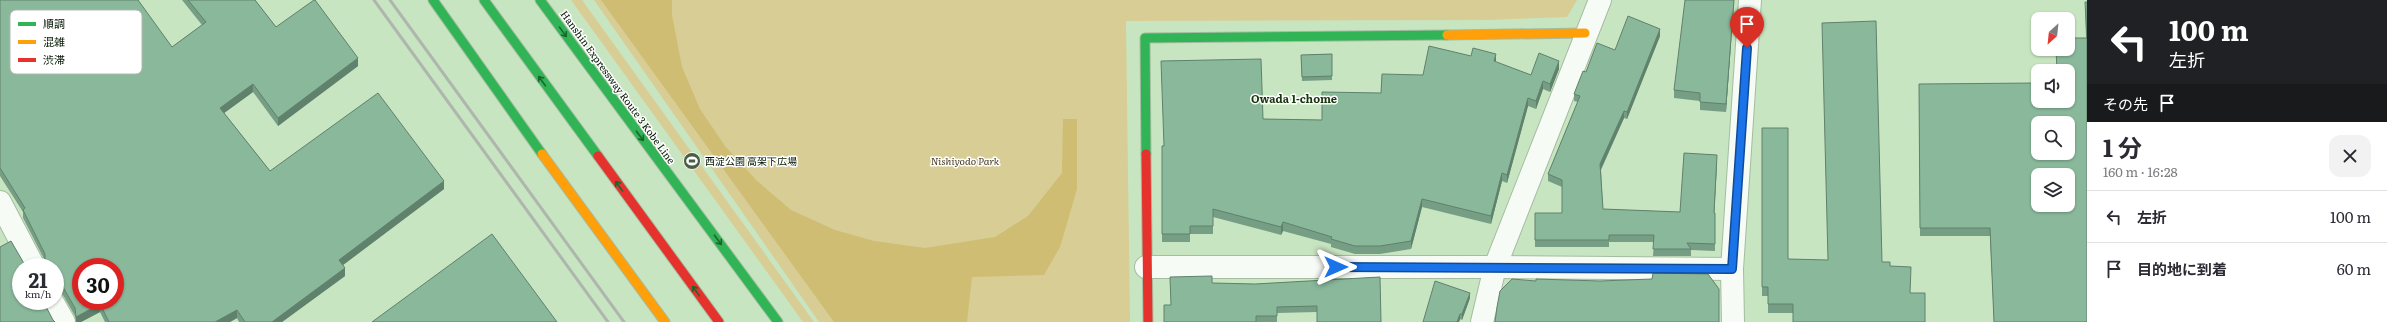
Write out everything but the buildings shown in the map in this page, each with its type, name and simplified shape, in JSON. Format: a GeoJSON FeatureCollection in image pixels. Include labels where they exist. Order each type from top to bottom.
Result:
{"type":"FeatureCollection","features":[{"type":"Feature","properties":{"kind":"main road"},"geometry":{"type":"LineString","coordinates":[[433,0],[518,121],[665,322]]}},
{"type":"Feature","properties":{"kind":"main road"},"geometry":{"type":"LineString","coordinates":[[484,0],[719,322]]}},
{"type":"Feature","properties":{"kind":"main road","name":"Hanshin Expressway Route 3 Kobe Line"},"geometry":{"type":"LineString","coordinates":[[540,0],[778,322]]}},
{"type":"Feature","properties":{"kind":"main road"},"geometry":{"type":"LineString","coordinates":[[1148,322],[1146,268],[1145,38],[1585,33]]}},
{"type":"Feature","properties":{"kind":"street"},"geometry":{"type":"LineString","coordinates":[[1482,322],[1495,267],[1585,33],[1600,0]]}},
{"type":"Feature","properties":{"kind":"street"},"geometry":{"type":"LineString","coordinates":[[1733,322],[1732,269],[1750,0]]}},
{"type":"Feature","properties":{"kind":"street"},"geometry":{"type":"LineString","coordinates":[[0,202],[29,258]]}},
{"type":"Feature","properties":{"kind":"street"},"geometry":{"type":"LineString","coordinates":[[1146,268],[1495,267],[1732,269]]}},
{"type":"Feature","properties":{"kind":"street"},"geometry":{"type":"LineString","coordinates":[[57,310],[64,322]]}},
{"type":"Feature","properties":{"kind":"green space","name":"西淀公園 高架下広場"},"geometry":{"type":"Polygon","coordinates":[[[571,0],[582,0],[814,322],[803,322],[571,0]]]}},
{"type":"Feature","properties":{"kind":"green space","name":"Nishiyodo Park"},"geometry":{"type":"Polygon","coordinates":[[[594,0],[1577,0],[1567,17],[1487,20],[1126,21],[1130,322],[819,322],[594,0]]]}},
{"type":"Feature","properties":{"kind":"shaded area"},"geometry":{"type":"Polygon","coordinates":[[[601,0],[672,0],[672,15],[682,67],[700,109],[725,146],[756,180],[791,210],[835,230],[874,241],[925,248],[995,237],[1028,216],[1062,173],[1063,119],[1077,119],[1077,189],[1060,247],[1044,275],[972,277],[967,322],[834,322],[601,0]]]}},
{"type":"Feature","properties":{"kind":"railway"},"geometry":{"type":"LineString","coordinates":[[374,0],[608,322]]}},
{"type":"Feature","properties":{"kind":"railway"},"geometry":{"type":"LineString","coordinates":[[390,0],[624,322]]}},
{"type":"Feature","properties":{"kind":"traffic: fast"},"geometry":{"type":"LineString","coordinates":[[433,0],[542,154]]}},
{"type":"Feature","properties":{"kind":"traffic: fast"},"geometry":{"type":"LineString","coordinates":[[484,0],[598,156]]}},
{"type":"Feature","properties":{"kind":"traffic: fast"},"geometry":{"type":"LineString","coordinates":[[540,0],[778,322]]}},
{"type":"Feature","properties":{"kind":"traffic: fast"},"geometry":{"type":"LineString","coordinates":[[1146,154],[1145,38],[1447,35]]}},
{"type":"Feature","properties":{"kind":"traffic: slow"},"geometry":{"type":"LineString","coordinates":[[1447,35],[1585,33]]}},
{"type":"Feature","properties":{"kind":"traffic: slow"},"geometry":{"type":"LineString","coordinates":[[542,154],[665,322]]}},
{"type":"Feature","properties":{"kind":"traffic: jam"},"geometry":{"type":"LineString","coordinates":[[1146,154],[1148,322]]}},
{"type":"Feature","properties":{"kind":"traffic: jam"},"geometry":{"type":"LineString","coordinates":[[598,156],[719,322]]}},
{"type":"Feature","properties":{"kind":"place","name":"西淀公園 高架下広場"},"geometry":{"type":"Point","coordinates":[692,161]}},
{"type":"Feature","properties":{"kind":"district","name":"Owada 1-chome"},"geometry":{"type":"Point","coordinates":[1294,99]}},
{"type":"Feature","properties":{"kind":"route"},"geometry":{"type":"LineString","coordinates":[[1336,267],[1732,269],[1747,48]]}}]}
